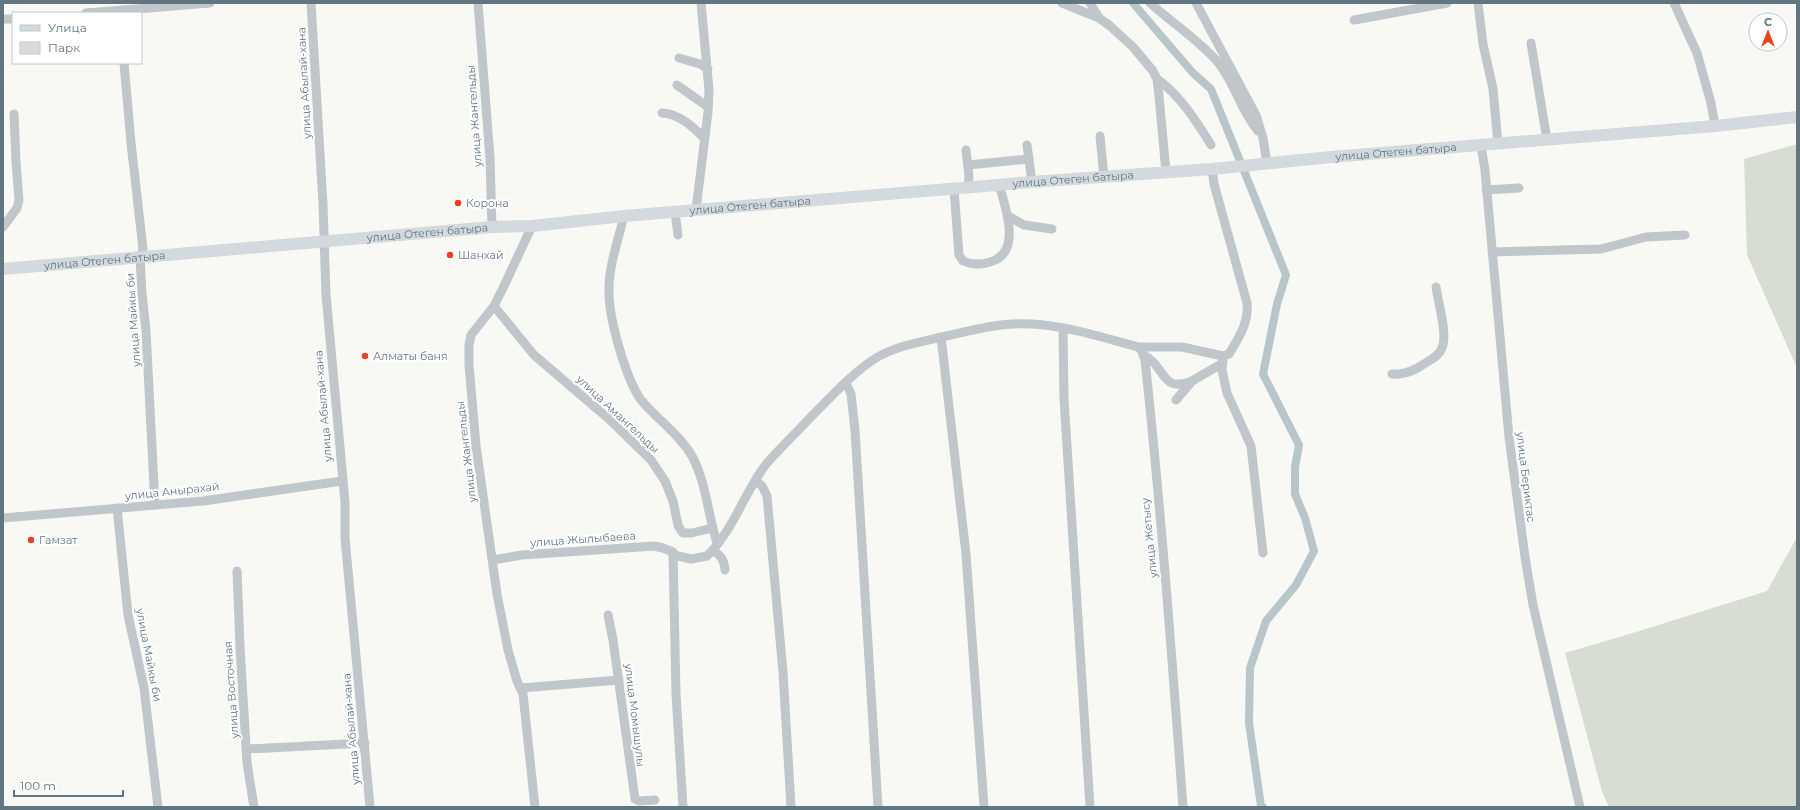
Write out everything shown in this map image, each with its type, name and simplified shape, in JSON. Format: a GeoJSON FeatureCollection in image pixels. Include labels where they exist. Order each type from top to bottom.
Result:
{"type":"FeatureCollection","features":[{"type":"Feature","properties":{"kind":"main road","name":"улица Отеген батыра"},"geometry":{"type":"LineString","coordinates":[[3,269],[492,227],[532,226],[624,216],[1000,184],[1212,169],[1267,162],[1481,146],[1715,126],[1797,117]]}},
{"type":"Feature","properties":{"kind":"street"},"geometry":{"type":"LineString","coordinates":[[94,12],[126,8],[210,3]]}},
{"type":"Feature","properties":{"kind":"street","name":"улица Абылай-хана"},"geometry":{"type":"LineString","coordinates":[[312,3],[326,295],[353,624],[370,807]]}},
{"type":"Feature","properties":{"kind":"street","name":"улица Жангельды"},"geometry":{"type":"LineString","coordinates":[[478,3],[490,158],[492,227]]}},
{"type":"Feature","properties":{"kind":"street"},"geometry":{"type":"LineString","coordinates":[[696,210],[708,107],[708,69],[701,3]]}},
{"type":"Feature","properties":{"kind":"street"},"geometry":{"type":"LineString","coordinates":[[1062,3],[1099,18],[1110,26],[1144,58],[1157,80],[1166,172]]}},
{"type":"Feature","properties":{"kind":"street"},"geometry":{"type":"LineString","coordinates":[[1090,3],[1099,18]]}},
{"type":"Feature","properties":{"kind":"street"},"geometry":{"type":"LineString","coordinates":[[1150,3],[1188,34],[1216,60],[1249,118],[1262,135]]}},
{"type":"Feature","properties":{"kind":"street"},"geometry":{"type":"LineString","coordinates":[[1196,3],[1201,7],[1256,115],[1262,135],[1267,162]]}},
{"type":"Feature","properties":{"kind":"street"},"geometry":{"type":"LineString","coordinates":[[1354,20],[1447,3]]}},
{"type":"Feature","properties":{"kind":"street"},"geometry":{"type":"LineString","coordinates":[[1478,3],[1483,44],[1493,89],[1498,144]]}},
{"type":"Feature","properties":{"kind":"street"},"geometry":{"type":"LineString","coordinates":[[1674,3],[1697,53],[1711,103],[1715,126]]}},
{"type":"Feature","properties":{"kind":"street"},"geometry":{"type":"LineString","coordinates":[[1531,43],[1547,140]]}},
{"type":"Feature","properties":{"kind":"street"},"geometry":{"type":"LineString","coordinates":[[679,58],[700,64],[708,69]]}},
{"type":"Feature","properties":{"kind":"street","name":"улица Майкы би"},"geometry":{"type":"LineString","coordinates":[[124,64],[143,249],[140,258],[155,505]]}},
{"type":"Feature","properties":{"kind":"street"},"geometry":{"type":"LineString","coordinates":[[1157,80],[1166,86],[1186,109],[1211,145]]}},
{"type":"Feature","properties":{"kind":"street"},"geometry":{"type":"LineString","coordinates":[[678,85],[708,107]]}},
{"type":"Feature","properties":{"kind":"street"},"geometry":{"type":"LineString","coordinates":[[662,113],[672,113],[691,125],[704,138]]}},
{"type":"Feature","properties":{"kind":"street"},"geometry":{"type":"LineString","coordinates":[[3,227],[17,208],[18,197],[14,114]]}},
{"type":"Feature","properties":{"kind":"street"},"geometry":{"type":"LineString","coordinates":[[1100,136],[1104,177]]}},
{"type":"Feature","properties":{"kind":"street"},"geometry":{"type":"LineString","coordinates":[[1028,145],[1032,182]]}},
{"type":"Feature","properties":{"kind":"street","name":"улица Бериктас"},"geometry":{"type":"LineString","coordinates":[[1481,146],[1509,437],[1525,557],[1533,605],[1580,807]]}},
{"type":"Feature","properties":{"kind":"street"},"geometry":{"type":"LineString","coordinates":[[966,150],[968,187]]}},
{"type":"Feature","properties":{"kind":"street"},"geometry":{"type":"LineString","coordinates":[[968,165],[1029,158]]}},
{"type":"Feature","properties":{"kind":"street"},"geometry":{"type":"LineString","coordinates":[[1176,400],[1192,381],[1223,360],[1229,354],[1247,321],[1248,313],[1214,184],[1212,169]]}},
{"type":"Feature","properties":{"kind":"street"},"geometry":{"type":"LineString","coordinates":[[954,189],[959,255],[962,261],[971,264],[985,264],[997,260],[1006,251],[1010,236],[1008,216],[1000,184]]}},
{"type":"Feature","properties":{"kind":"street"},"geometry":{"type":"LineString","coordinates":[[1486,190],[1519,188]]}},
{"type":"Feature","properties":{"kind":"street"},"geometry":{"type":"LineString","coordinates":[[675,212],[678,235]]}},
{"type":"Feature","properties":{"kind":"street"},"geometry":{"type":"LineString","coordinates":[[624,216],[611,274],[609,294],[617,337],[627,372],[641,399],[685,446],[693,458],[703,489],[715,547],[723,560],[724,570]]}},
{"type":"Feature","properties":{"kind":"street"},"geometry":{"type":"LineString","coordinates":[[1008,216],[1024,225],[1052,229]]}},
{"type":"Feature","properties":{"kind":"street","name":"улица Жангельды"},"geometry":{"type":"LineString","coordinates":[[532,226],[514,268],[494,306],[471,335],[469,365],[476,446],[497,594],[508,650],[517,681],[521,688],[535,807]]}},
{"type":"Feature","properties":{"kind":"street"},"geometry":{"type":"LineString","coordinates":[[1492,252],[1601,249],[1646,237],[1685,235]]}},
{"type":"Feature","properties":{"kind":"street"},"geometry":{"type":"LineString","coordinates":[[1392,374],[1400,374],[1416,369],[1437,356],[1442,348],[1443,331],[1436,287]]}},
{"type":"Feature","properties":{"kind":"street","name":"улица Амангельды"},"geometry":{"type":"LineString","coordinates":[[494,306],[534,355],[614,424],[651,460],[665,481],[673,501],[680,529],[683,533],[692,533],[712,528]]}},
{"type":"Feature","properties":{"kind":"street"},"geometry":{"type":"LineString","coordinates":[[715,547],[728,530],[743,499],[766,464],[783,444],[846,383],[875,359],[902,347],[941,337],[1014,323],[1063,328],[1138,347],[1182,347],[1223,360]]}},
{"type":"Feature","properties":{"kind":"street"},"geometry":{"type":"LineString","coordinates":[[1063,328],[1064,400],[1090,807]]}},
{"type":"Feature","properties":{"kind":"street"},"geometry":{"type":"LineString","coordinates":[[941,337],[966,554],[984,807]]}},
{"type":"Feature","properties":{"kind":"street","name":"улица Жетысу"},"geometry":{"type":"LineString","coordinates":[[1138,347],[1142,351],[1143,356],[1153,433],[1183,807]]}},
{"type":"Feature","properties":{"kind":"street"},"geometry":{"type":"LineString","coordinates":[[1143,356],[1150,358],[1169,383],[1178,385],[1192,381]]}},
{"type":"Feature","properties":{"kind":"street"},"geometry":{"type":"LineString","coordinates":[[1223,360],[1224,380],[1227,393],[1251,446],[1264,553]]}},
{"type":"Feature","properties":{"kind":"street"},"geometry":{"type":"LineString","coordinates":[[846,383],[851,394],[855,430],[864,550],[878,807]]}},
{"type":"Feature","properties":{"kind":"street","name":"улица Анырахай"},"geometry":{"type":"LineString","coordinates":[[3,518],[203,501],[342,481]]}},
{"type":"Feature","properties":{"kind":"street"},"geometry":{"type":"LineString","coordinates":[[756,481],[762,486],[767,496],[783,672],[790,807]]}},
{"type":"Feature","properties":{"kind":"street","name":"улица Майкы би"},"geometry":{"type":"LineString","coordinates":[[117,508],[128,615],[144,688],[158,807]]}},
{"type":"Feature","properties":{"kind":"street","name":"улица Жылыбаева"},"geometry":{"type":"LineString","coordinates":[[493,560],[522,555],[654,546],[668,549],[676,557],[699,559],[707,556],[715,547]]}},
{"type":"Feature","properties":{"kind":"street"},"geometry":{"type":"LineString","coordinates":[[676,557],[676,694],[683,807]]}},
{"type":"Feature","properties":{"kind":"street","name":"улица Восточная"},"geometry":{"type":"LineString","coordinates":[[237,571],[240,647],[247,749],[254,807]]}},
{"type":"Feature","properties":{"kind":"street","name":"улица Момышулы"},"geometry":{"type":"LineString","coordinates":[[608,615],[619,680],[635,799],[639,801],[655,800]]}},
{"type":"Feature","properties":{"kind":"street"},"geometry":{"type":"LineString","coordinates":[[521,688],[619,680]]}},
{"type":"Feature","properties":{"kind":"street"},"geometry":{"type":"LineString","coordinates":[[247,749],[365,743]]}},
{"type":"Feature","properties":{"kind":"green space"},"geometry":{"type":"Polygon","coordinates":[[[1797,144],[1797,368],[1747,255],[1744,159],[1797,144]]]}},
{"type":"Feature","properties":{"kind":"green space"},"geometry":{"type":"Polygon","coordinates":[[[1797,537],[1797,807],[1609,807],[1602,792],[1565,653],[1767,591],[1797,537]]]}},
{"type":"Feature","properties":{"kind":"waterway"},"geometry":{"type":"LineString","coordinates":[[1133,3],[1193,73],[1211,89],[1286,275],[1277,304],[1263,374],[1299,445],[1295,467],[1295,494],[1305,518],[1314,551],[1296,585],[1266,621],[1250,668],[1249,723],[1261,806],[1263,807]]}},
{"type":"Feature","properties":{"kind":"place","name":"Корона"},"geometry":{"type":"Point","coordinates":[458,203]}},
{"type":"Feature","properties":{"kind":"place","name":"Шанхай"},"geometry":{"type":"Point","coordinates":[450,255]}},
{"type":"Feature","properties":{"kind":"place","name":"Алматы баня"},"geometry":{"type":"Point","coordinates":[365,356]}},
{"type":"Feature","properties":{"kind":"place","name":"Гамзат"},"geometry":{"type":"Point","coordinates":[31,540]}}]}
